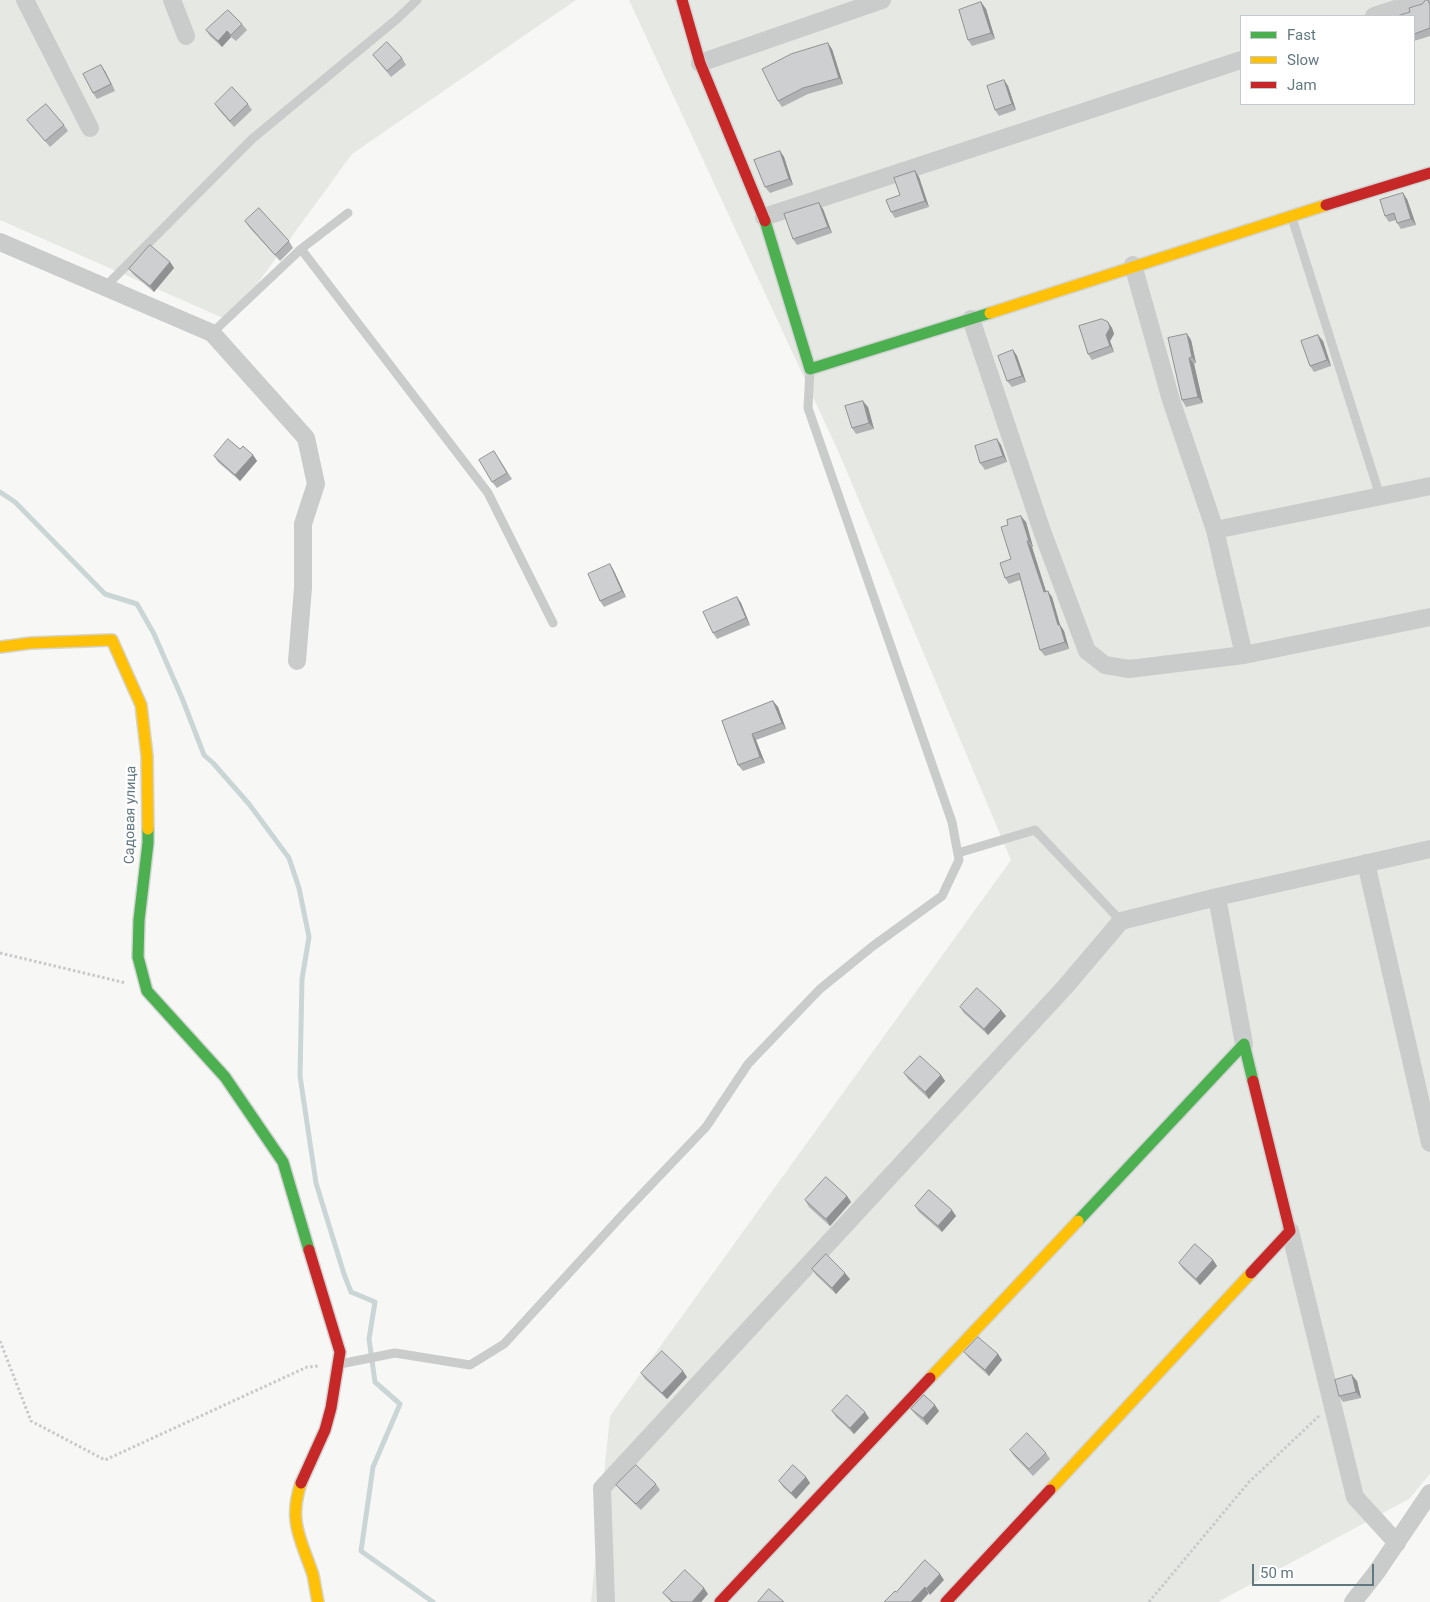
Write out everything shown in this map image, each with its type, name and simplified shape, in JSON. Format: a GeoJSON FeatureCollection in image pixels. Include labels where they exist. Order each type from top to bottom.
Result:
{"type":"FeatureCollection","features":[{"type":"Feature","properties":{"kind":"street"},"geometry":{"type":"LineString","coordinates":[[25,0],[90,128]]}},
{"type":"Feature","properties":{"kind":"street"},"geometry":{"type":"LineString","coordinates":[[172,0],[186,36]]}},
{"type":"Feature","properties":{"kind":"street"},"geometry":{"type":"LineString","coordinates":[[682,0],[700,63],[764,217],[810,370],[1133,265],[1430,173]]}},
{"type":"Feature","properties":{"kind":"street"},"geometry":{"type":"LineString","coordinates":[[700,63],[882,0]]}},
{"type":"Feature","properties":{"kind":"street"},"geometry":{"type":"LineString","coordinates":[[1377,15],[1423,0]]}},
{"type":"Feature","properties":{"kind":"street"},"geometry":{"type":"LineString","coordinates":[[764,217],[1240,60]]}},
{"type":"Feature","properties":{"kind":"street"},"geometry":{"type":"LineString","coordinates":[[0,242],[212,333],[306,438],[316,484],[303,524],[303,588],[297,661]]}},
{"type":"Feature","properties":{"kind":"street"},"geometry":{"type":"LineString","coordinates":[[1133,265],[1171,400],[1215,530],[1244,655]]}},
{"type":"Feature","properties":{"kind":"street"},"geometry":{"type":"LineString","coordinates":[[971,319],[1042,530],[1087,651],[1105,665],[1129,668],[1244,655],[1430,617]]}},
{"type":"Feature","properties":{"kind":"street"},"geometry":{"type":"LineString","coordinates":[[1215,530],[1430,486]]}},
{"type":"Feature","properties":{"kind":"street","name":"Садовая улица"},"geometry":{"type":"LineString","coordinates":[[0,647],[31,643],[112,640],[141,705],[146,756],[148,843],[139,920],[138,957],[147,990],[225,1076],[283,1162],[340,1352],[336,1365],[330,1416],[321,1441],[303,1474],[295,1499],[295,1523],[313,1577],[318,1602]]}},
{"type":"Feature","properties":{"kind":"street"},"geometry":{"type":"LineString","coordinates":[[606,1602],[602,1488],[1058,995],[1121,920],[1430,849]]}},
{"type":"Feature","properties":{"kind":"street"},"geometry":{"type":"LineString","coordinates":[[1366,863],[1430,1143]]}},
{"type":"Feature","properties":{"kind":"street"},"geometry":{"type":"LineString","coordinates":[[1217,897],[1244,1044],[1355,1497],[1397,1543]]}},
{"type":"Feature","properties":{"kind":"street"},"geometry":{"type":"LineString","coordinates":[[720,1602],[1244,1044]]}},
{"type":"Feature","properties":{"kind":"street"},"geometry":{"type":"LineString","coordinates":[[946,1602],[1290,1231]]}},
{"type":"Feature","properties":{"kind":"street"},"geometry":{"type":"LineString","coordinates":[[1353,1602],[1397,1543],[1430,1493]]}},
{"type":"Feature","properties":{"kind":"lane"},"geometry":{"type":"LineString","coordinates":[[105,287],[252,139],[418,0]]}},
{"type":"Feature","properties":{"kind":"lane"},"geometry":{"type":"LineString","coordinates":[[212,333],[301,250],[348,213]]}},
{"type":"Feature","properties":{"kind":"lane"},"geometry":{"type":"LineString","coordinates":[[1291,216],[1380,496]]}},
{"type":"Feature","properties":{"kind":"lane"},"geometry":{"type":"LineString","coordinates":[[301,250],[488,493],[553,622]]}},
{"type":"Feature","properties":{"kind":"lane"},"geometry":{"type":"LineString","coordinates":[[336,1365],[395,1353],[470,1365],[504,1344],[706,1127],[748,1064],[820,989],[873,946],[942,896],[959,860],[952,822],[808,408],[810,370]]}},
{"type":"Feature","properties":{"kind":"lane"},"geometry":{"type":"LineString","coordinates":[[958,853],[1035,830],[1121,920]]}},
{"type":"Feature","properties":{"kind":"path"},"geometry":{"type":"LineString","coordinates":[[0,953],[147,990]]}},
{"type":"Feature","properties":{"kind":"path"},"geometry":{"type":"LineString","coordinates":[[0,1342],[31,1421],[105,1460],[307,1367],[336,1365]]}},
{"type":"Feature","properties":{"kind":"path"},"geometry":{"type":"LineString","coordinates":[[1149,1602],[1249,1482],[1332,1404]]}},
{"type":"Feature","properties":{"kind":"shaded area"},"geometry":{"type":"Polygon","coordinates":[[[0,0],[576,0],[352,154],[230,321],[0,220],[0,0]]]}},
{"type":"Feature","properties":{"kind":"shaded area"},"geometry":{"type":"Polygon","coordinates":[[[629,0],[1430,0],[1430,1474],[1409,1499],[1218,1602],[591,1602],[610,1416],[1011,860],[839,453],[629,0]]]}},
{"type":"Feature","properties":{"kind":"building"},"geometry":{"type":"Polygon","coordinates":[[[1428,0],[1430,5],[1430,28],[1415,34],[1415,15],[1400,15],[1410,12],[1409,8],[1428,0]]]}},
{"type":"Feature","properties":{"kind":"building"},"geometry":{"type":"Polygon","coordinates":[[[981,2],[991,33],[968,40],[959,10],[981,2]]]}},
{"type":"Feature","properties":{"kind":"building"},"geometry":{"type":"Polygon","coordinates":[[[228,10],[242,24],[231,35],[227,31],[218,41],[206,30],[228,10]]]}},
{"type":"Feature","properties":{"kind":"building"},"geometry":{"type":"Polygon","coordinates":[[[387,42],[402,58],[387,71],[373,55],[387,42]]]}},
{"type":"Feature","properties":{"kind":"building"},"geometry":{"type":"Polygon","coordinates":[[[828,43],[839,78],[803,88],[778,101],[762,69],[791,54],[828,43]]]}},
{"type":"Feature","properties":{"kind":"building"},"geometry":{"type":"Polygon","coordinates":[[[101,65],[111,84],[93,93],[83,74],[101,65]]]}},
{"type":"Feature","properties":{"kind":"building"},"geometry":{"type":"Polygon","coordinates":[[[1004,80],[1012,104],[995,110],[987,86],[1004,80]]]}},
{"type":"Feature","properties":{"kind":"building"},"geometry":{"type":"Polygon","coordinates":[[[232,87],[248,104],[230,121],[215,104],[232,87]]]}},
{"type":"Feature","properties":{"kind":"building"},"geometry":{"type":"Polygon","coordinates":[[[46,104],[64,125],[45,141],[27,120],[46,104]]]}},
{"type":"Feature","properties":{"kind":"building"},"geometry":{"type":"Polygon","coordinates":[[[780,151],[789,179],[765,187],[754,160],[780,151]]]}},
{"type":"Feature","properties":{"kind":"building"},"geometry":{"type":"Polygon","coordinates":[[[915,171],[925,201],[891,212],[886,200],[900,195],[894,178],[915,171]]]}},
{"type":"Feature","properties":{"kind":"building"},"geometry":{"type":"Polygon","coordinates":[[[1403,193],[1411,219],[1397,223],[1394,213],[1385,216],[1380,200],[1403,193]]]}},
{"type":"Feature","properties":{"kind":"building"},"geometry":{"type":"Polygon","coordinates":[[[819,203],[828,227],[793,239],[784,214],[819,203]]]}},
{"type":"Feature","properties":{"kind":"building"},"geometry":{"type":"Polygon","coordinates":[[[259,208],[289,241],[275,255],[245,221],[259,208]]]}},
{"type":"Feature","properties":{"kind":"building"},"geometry":{"type":"Polygon","coordinates":[[[150,245],[170,262],[150,286],[129,269],[150,245]]]}},
{"type":"Feature","properties":{"kind":"building"},"geometry":{"type":"Polygon","coordinates":[[[1102,319],[1108,322],[1110,328],[1106,335],[1110,346],[1088,354],[1079,326],[1102,319]]]}},
{"type":"Feature","properties":{"kind":"building"},"geometry":{"type":"Polygon","coordinates":[[[1187,334],[1192,357],[1189,358],[1198,397],[1182,400],[1168,338],[1187,334]]]}},
{"type":"Feature","properties":{"kind":"building"},"geometry":{"type":"Polygon","coordinates":[[[1318,335],[1327,360],[1310,366],[1301,341],[1318,335]]]}},
{"type":"Feature","properties":{"kind":"building"},"geometry":{"type":"Polygon","coordinates":[[[1013,350],[1022,376],[1007,381],[998,356],[1013,350]]]}},
{"type":"Feature","properties":{"kind":"building"},"geometry":{"type":"Polygon","coordinates":[[[863,401],[869,423],[852,428],[845,406],[863,401]]]}},
{"type":"Feature","properties":{"kind":"building"},"geometry":{"type":"Polygon","coordinates":[[[228,439],[240,449],[243,446],[253,455],[235,475],[214,456],[228,439]]]}},
{"type":"Feature","properties":{"kind":"building"},"geometry":{"type":"Polygon","coordinates":[[[997,439],[1003,456],[980,463],[975,446],[997,439]]]}},
{"type":"Feature","properties":{"kind":"building"},"geometry":{"type":"Polygon","coordinates":[[[494,451],[507,473],[492,482],[479,460],[494,451]]]}},
{"type":"Feature","properties":{"kind":"building"},"geometry":{"type":"Polygon","coordinates":[[[1021,516],[1044,592],[1048,591],[1065,642],[1040,650],[1019,573],[1005,578],[1000,563],[1011,559],[1001,527],[1008,525],[1007,520],[1021,516]]]}},
{"type":"Feature","properties":{"kind":"building"},"geometry":{"type":"Polygon","coordinates":[[[610,564],[622,591],[600,601],[588,574],[610,564]]]}},
{"type":"Feature","properties":{"kind":"building"},"geometry":{"type":"Polygon","coordinates":[[[737,597],[746,618],[713,633],[703,612],[737,597]]]}},
{"type":"Feature","properties":{"kind":"building"},"geometry":{"type":"Polygon","coordinates":[[[773,701],[782,723],[752,734],[760,757],[738,765],[722,721],[773,701]]]}},
{"type":"Feature","properties":{"kind":"building"},"geometry":{"type":"Polygon","coordinates":[[[977,988],[1001,1010],[984,1029],[960,1007],[977,988]]]}},
{"type":"Feature","properties":{"kind":"building"},"geometry":{"type":"Polygon","coordinates":[[[920,1056],[941,1075],[925,1092],[904,1073],[920,1056]]]}},
{"type":"Feature","properties":{"kind":"building"},"geometry":{"type":"Polygon","coordinates":[[[826,1177],[847,1196],[826,1219],[805,1200],[826,1177]]]}},
{"type":"Feature","properties":{"kind":"building"},"geometry":{"type":"Polygon","coordinates":[[[929,1190],[952,1210],[938,1226],[915,1206],[929,1190]]]}},
{"type":"Feature","properties":{"kind":"building"},"geometry":{"type":"Polygon","coordinates":[[[1195,1244],[1213,1260],[1196,1279],[1179,1263],[1195,1244]]]}},
{"type":"Feature","properties":{"kind":"building"},"geometry":{"type":"Polygon","coordinates":[[[826,1254],[845,1273],[832,1288],[812,1269],[826,1254]]]}},
{"type":"Feature","properties":{"kind":"building"},"geometry":{"type":"Polygon","coordinates":[[[978,1337],[998,1354],[985,1370],[964,1352],[978,1337]]]}},
{"type":"Feature","properties":{"kind":"building"},"geometry":{"type":"Polygon","coordinates":[[[662,1351],[683,1371],[662,1393],[641,1373],[662,1351]]]}},
{"type":"Feature","properties":{"kind":"building"},"geometry":{"type":"Polygon","coordinates":[[[1352,1375],[1356,1392],[1339,1396],[1335,1380],[1352,1375]]]}},
{"type":"Feature","properties":{"kind":"building"},"geometry":{"type":"Polygon","coordinates":[[[847,1395],[865,1412],[850,1428],[832,1411],[847,1395]]]}},
{"type":"Feature","properties":{"kind":"building"},"geometry":{"type":"Polygon","coordinates":[[[924,1395],[935,1405],[923,1418],[911,1409],[924,1395]]]}},
{"type":"Feature","properties":{"kind":"building"},"geometry":{"type":"Polygon","coordinates":[[[1027,1433],[1046,1453],[1029,1469],[1010,1450],[1027,1433]]]}},
{"type":"Feature","properties":{"kind":"building"},"geometry":{"type":"Polygon","coordinates":[[[636,1465],[656,1484],[636,1504],[616,1485],[636,1465]]]}},
{"type":"Feature","properties":{"kind":"building"},"geometry":{"type":"Polygon","coordinates":[[[793,1465],[806,1477],[791,1493],[779,1481],[793,1465]]]}},
{"type":"Feature","properties":{"kind":"building"},"geometry":{"type":"Polygon","coordinates":[[[925,1560],[940,1574],[926,1589],[925,1587],[911,1602],[884,1602],[896,1592],[925,1560]]]}},
{"type":"Feature","properties":{"kind":"building"},"geometry":{"type":"Polygon","coordinates":[[[685,1570],[704,1588],[692,1602],[673,1602],[663,1593],[685,1570]]]}},
{"type":"Feature","properties":{"kind":"building"},"geometry":{"type":"Polygon","coordinates":[[[769,1589],[784,1602],[758,1602],[769,1589]]]}},
{"type":"Feature","properties":{"kind":"waterway"},"geometry":{"type":"LineString","coordinates":[[0,492],[15,502],[105,594],[137,604],[154,634],[204,755],[249,804],[289,858],[299,888],[309,937],[302,979],[300,1076],[316,1183],[351,1292],[375,1302],[369,1339],[375,1382],[400,1404],[373,1467],[361,1551],[433,1602]]}},
{"type":"Feature","properties":{"kind":"traffic: fast"},"geometry":{"type":"LineString","coordinates":[[765,221],[810,369],[990,313]]}},
{"type":"Feature","properties":{"kind":"traffic: fast"},"geometry":{"type":"LineString","coordinates":[[148,829],[139,920],[138,957],[147,991],[225,1077],[283,1162],[309,1250]]}},
{"type":"Feature","properties":{"kind":"traffic: fast"},"geometry":{"type":"LineString","coordinates":[[1078,1221],[1244,1044],[1253,1081]]}},
{"type":"Feature","properties":{"kind":"traffic: slow"},"geometry":{"type":"LineString","coordinates":[[990,313],[1326,205]]}},
{"type":"Feature","properties":{"kind":"traffic: slow"},"geometry":{"type":"LineString","coordinates":[[0,647],[31,643],[112,640],[141,705],[147,756],[148,829]]}},
{"type":"Feature","properties":{"kind":"traffic: slow"},"geometry":{"type":"LineString","coordinates":[[930,1378],[1078,1221]]}},
{"type":"Feature","properties":{"kind":"traffic: slow"},"geometry":{"type":"LineString","coordinates":[[1050,1490],[1251,1273]]}},
{"type":"Feature","properties":{"kind":"traffic: slow"},"geometry":{"type":"LineString","coordinates":[[301,1483],[297,1497],[296,1520],[313,1575],[318,1602]]}},
{"type":"Feature","properties":{"kind":"traffic: jam"},"geometry":{"type":"LineString","coordinates":[[682,0],[700,63],[765,221]]}},
{"type":"Feature","properties":{"kind":"traffic: jam"},"geometry":{"type":"LineString","coordinates":[[1326,205],[1430,173]]}},
{"type":"Feature","properties":{"kind":"traffic: jam"},"geometry":{"type":"LineString","coordinates":[[1251,1273],[1290,1231],[1253,1081]]}},
{"type":"Feature","properties":{"kind":"traffic: jam"},"geometry":{"type":"LineString","coordinates":[[301,1483],[325,1430],[331,1408],[340,1352],[309,1250]]}},
{"type":"Feature","properties":{"kind":"traffic: jam"},"geometry":{"type":"LineString","coordinates":[[720,1602],[930,1378]]}},
{"type":"Feature","properties":{"kind":"traffic: jam"},"geometry":{"type":"LineString","coordinates":[[946,1602],[1050,1490]]}}]}
